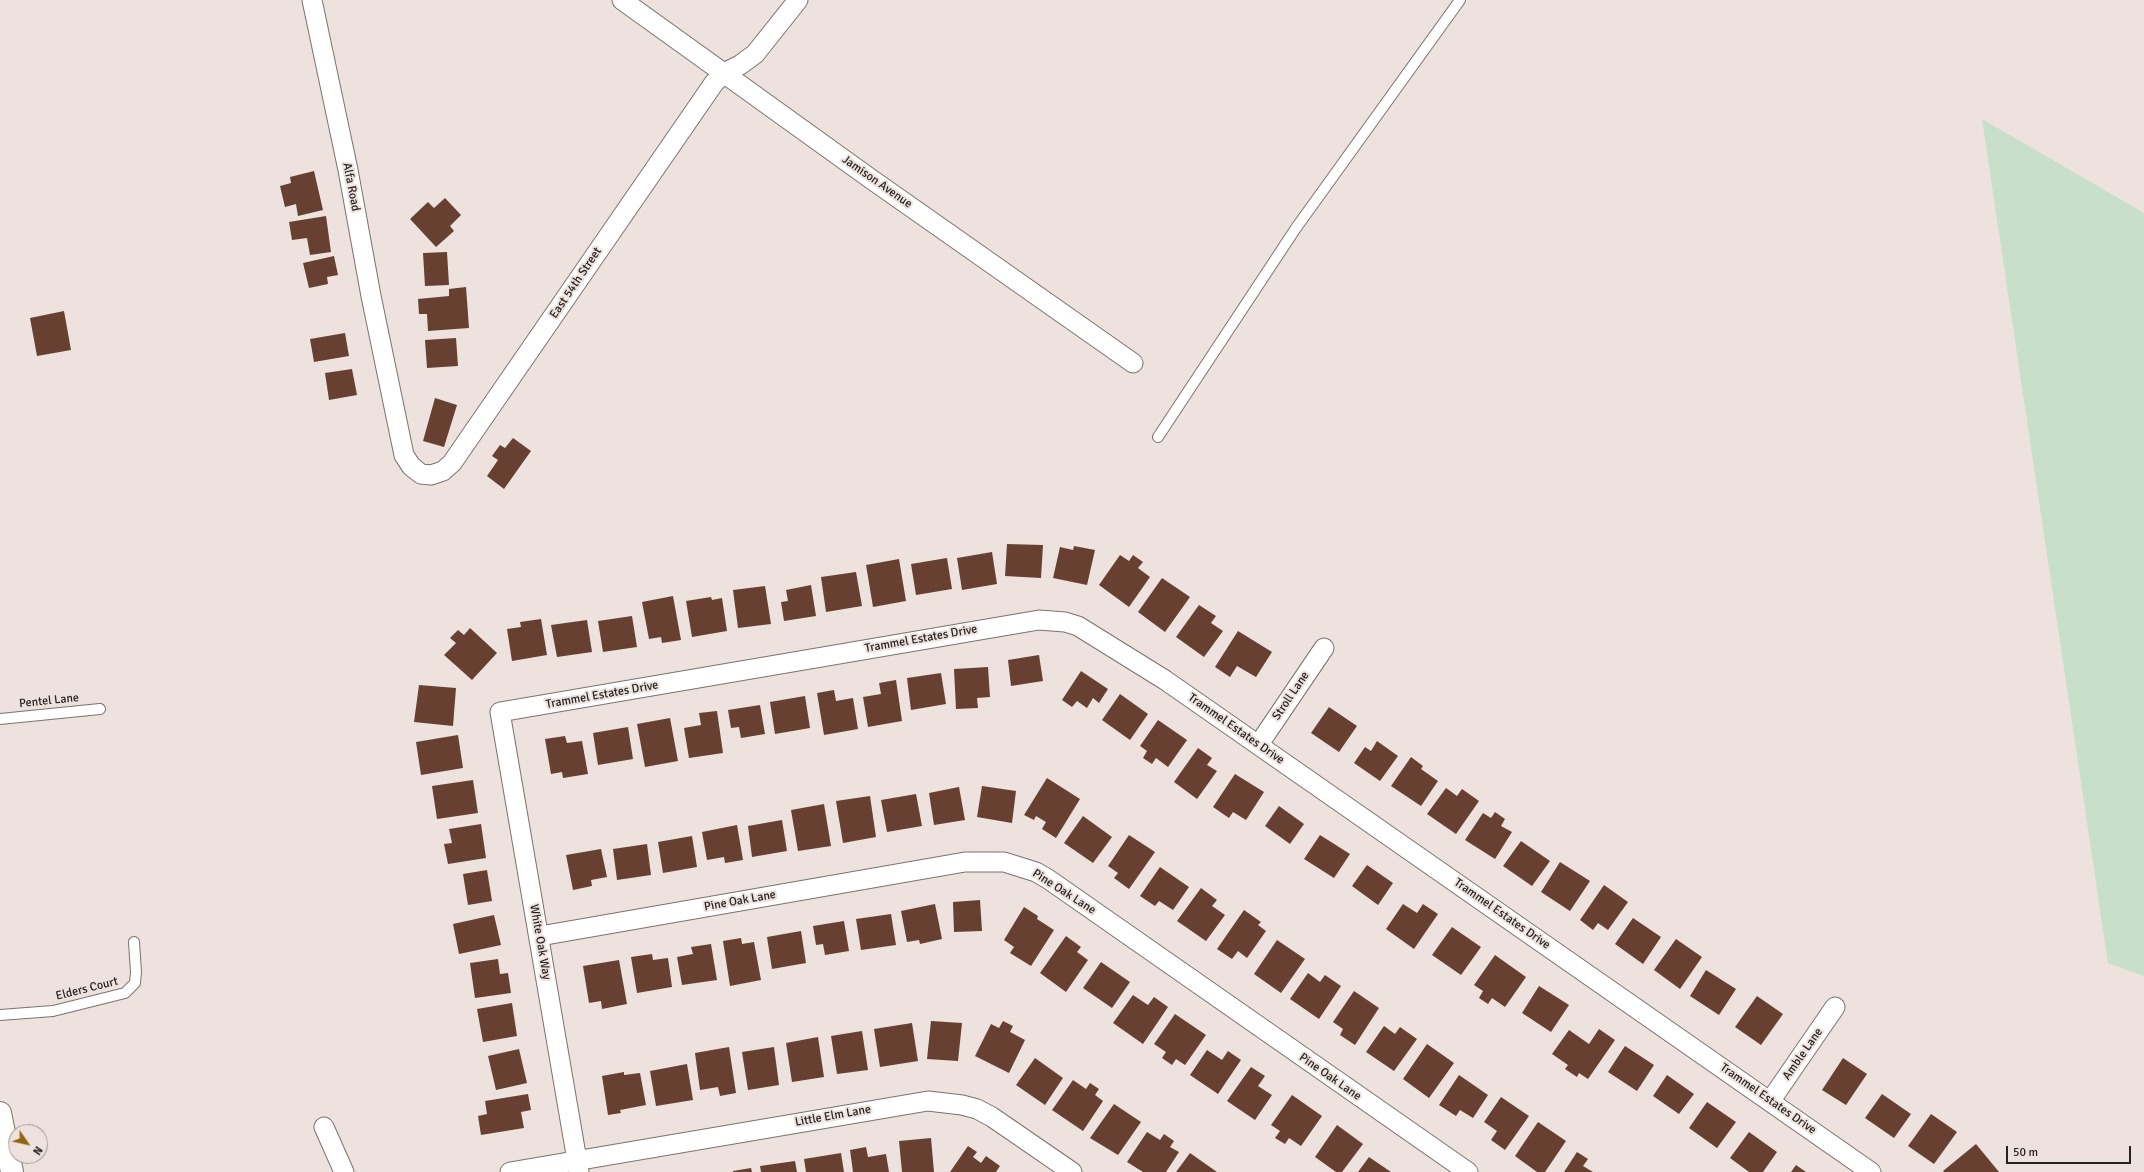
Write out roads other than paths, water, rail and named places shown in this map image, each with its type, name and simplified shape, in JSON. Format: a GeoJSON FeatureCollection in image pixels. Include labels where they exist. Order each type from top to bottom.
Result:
{"type":"FeatureCollection","features":[{"type":"Feature","properties":{"kind":"street","name":"Alfa Road"},"geometry":{"type":"LineString","coordinates":[[312,0],[348,170],[387,374]]}},
{"type":"Feature","properties":{"kind":"street","name":"Jamison Avenue"},"geometry":{"type":"LineString","coordinates":[[622,0],[1133,362]]}},
{"type":"Feature","properties":{"kind":"street","name":"East 54th Street"},"geometry":{"type":"LineString","coordinates":[[387,374],[404,455],[411,466],[421,474],[431,474],[443,470],[452,463],[714,83],[724,73],[740,65],[755,54],[798,0]]}},
{"type":"Feature","properties":{"kind":"street","name":"Trammel Estates Drive"},"geometry":{"type":"LineString","coordinates":[[500,712],[820,656],[1045,620],[1065,622],[1091,632],[1166,680],[1770,1100],[1871,1172]]}},
{"type":"Feature","properties":{"kind":"street","name":"Stroll Lane"},"geometry":{"type":"LineString","coordinates":[[1259,744],[1324,648]]}},
{"type":"Feature","properties":{"kind":"street","name":"White Oak Way"},"geometry":{"type":"LineString","coordinates":[[500,712],[540,936],[578,1166]]}},
{"type":"Feature","properties":{"kind":"street","name":"Pine Oak Lane"},"geometry":{"type":"LineString","coordinates":[[540,936],[965,862],[1004,862],[1036,872],[1048,880],[1468,1172]]}},
{"type":"Feature","properties":{"kind":"street","name":"Amble Lane"},"geometry":{"type":"LineString","coordinates":[[1770,1100],[1835,1007]]}},
{"type":"Feature","properties":{"kind":"street","name":"Little Elm Lane"},"geometry":{"type":"LineString","coordinates":[[510,1172],[578,1166],[928,1101],[962,1104],[982,1112],[1072,1172]]}},
{"type":"Feature","properties":{"kind":"street"},"geometry":{"type":"LineString","coordinates":[[0,1113],[12,1172]]}},
{"type":"Feature","properties":{"kind":"street"},"geometry":{"type":"LineString","coordinates":[[324,1127],[344,1172]]}},
{"type":"Feature","properties":{"kind":"lane"},"geometry":{"type":"LineString","coordinates":[[1158,436],[1296,228],[1460,0]]}},
{"type":"Feature","properties":{"kind":"lane","name":"Pentel Lane"},"geometry":{"type":"LineString","coordinates":[[0,719],[100,709]]}},
{"type":"Feature","properties":{"kind":"lane","name":"Elders Court"},"geometry":{"type":"LineString","coordinates":[[0,1015],[53,1011],[125,993],[135,982],[136,972],[134,942]]}}]}
